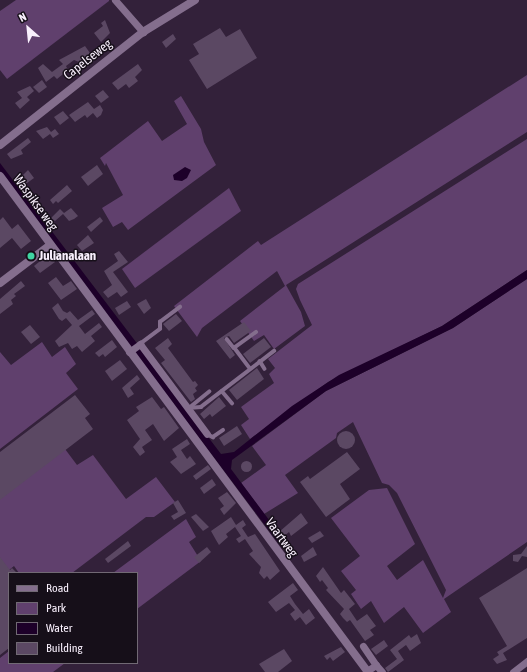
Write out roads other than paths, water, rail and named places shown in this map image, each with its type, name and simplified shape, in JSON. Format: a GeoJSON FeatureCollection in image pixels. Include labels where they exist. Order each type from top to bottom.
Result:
{"type":"FeatureCollection","features":[{"type":"Feature","properties":{"kind":"street"},"geometry":{"type":"LineString","coordinates":[[115,0],[143,32]]}},
{"type":"Feature","properties":{"kind":"street","name":"Capelseweg"},"geometry":{"type":"LineString","coordinates":[[0,145],[143,32],[195,0]]}},
{"type":"Feature","properties":{"kind":"street","name":"Waspikse weg"},"geometry":{"type":"LineString","coordinates":[[0,176],[50,245]]}},
{"type":"Feature","properties":{"kind":"street"},"geometry":{"type":"LineString","coordinates":[[0,284],[50,245]]}},
{"type":"Feature","properties":{"kind":"street","name":"Vaartweg"},"geometry":{"type":"LineString","coordinates":[[50,245],[135,347],[183,412],[367,672],[376,665]]}},
{"type":"Feature","properties":{"kind":"street","name":"Vaartweg"},"geometry":{"type":"LineString","coordinates":[[135,347],[183,412],[208,434]]}},
{"type":"Feature","properties":{"kind":"street"},"geometry":{"type":"LineString","coordinates":[[363,646],[382,672]]}},
{"type":"Feature","properties":{"kind":"street"},"geometry":{"type":"LineString","coordinates":[[513,672],[527,661]]}},
{"type":"Feature","properties":{"kind":"lane"},"geometry":{"type":"LineString","coordinates":[[135,347],[160,329],[160,322],[180,306]]}},
{"type":"Feature","properties":{"kind":"lane"},"geometry":{"type":"LineString","coordinates":[[234,348],[256,332]]}},
{"type":"Feature","properties":{"kind":"lane"},"geometry":{"type":"LineString","coordinates":[[227,339],[250,369]]}},
{"type":"Feature","properties":{"kind":"lane"},"geometry":{"type":"LineString","coordinates":[[183,412],[201,407],[274,351]]}},
{"type":"Feature","properties":{"kind":"lane"},"geometry":{"type":"LineString","coordinates":[[260,362],[265,369]]}},
{"type":"Feature","properties":{"kind":"lane"},"geometry":{"type":"LineString","coordinates":[[222,391],[232,403]]}},
{"type":"Feature","properties":{"kind":"lane"},"geometry":{"type":"LineString","coordinates":[[183,412],[209,392]]}},
{"type":"Feature","properties":{"kind":"lane"},"geometry":{"type":"LineString","coordinates":[[208,434],[213,437],[223,430]]}},
{"type":"Feature","properties":{"kind":"water"},"geometry":{"type":"Polygon","coordinates":[[[0,163],[221,454],[234,452],[292,406],[339,375],[442,326],[527,270],[527,279],[453,328],[326,391],[232,460],[231,469],[287,544],[282,548],[0,173],[0,163]]]}},
{"type":"Feature","properties":{"kind":"water"},"geometry":{"type":"Polygon","coordinates":[[[185,167],[191,170],[187,178],[182,181],[174,180],[173,175],[185,167]]]}},
{"type":"Feature","properties":{"kind":"place","name":"Julianalaan"},"geometry":{"type":"Point","coordinates":[31,256]}}]}
